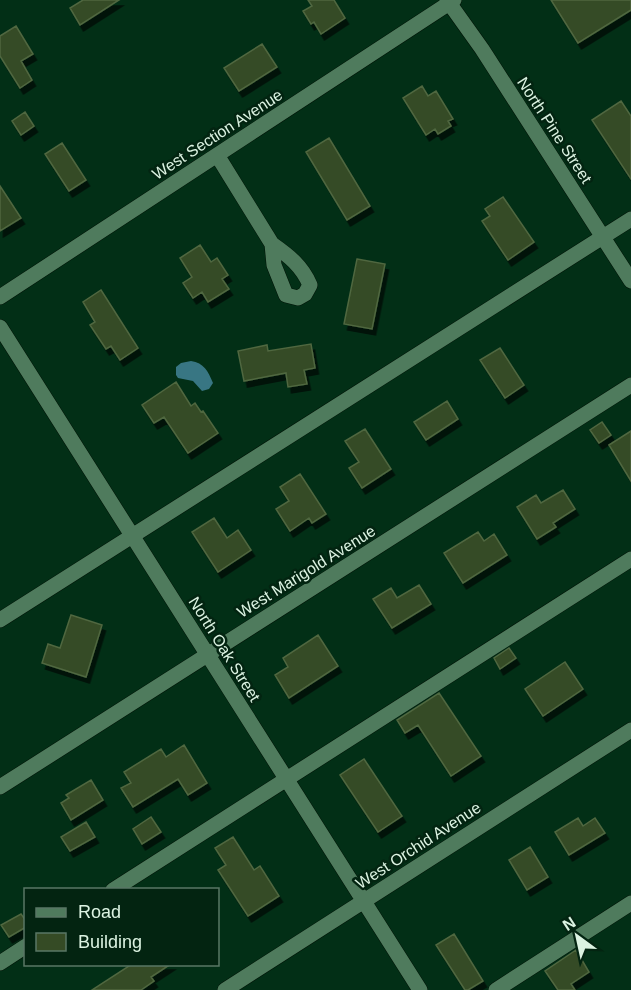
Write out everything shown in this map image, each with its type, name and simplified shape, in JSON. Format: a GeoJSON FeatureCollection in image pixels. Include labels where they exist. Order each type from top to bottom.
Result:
{"type":"FeatureCollection","features":[{"type":"Feature","properties":{"kind":"street","name":"West Section Avenue"},"geometry":{"type":"LineString","coordinates":[[0,297],[450,1]]}},
{"type":"Feature","properties":{"kind":"street","name":"North Pine Street"},"geometry":{"type":"LineString","coordinates":[[450,1],[631,281]]}},
{"type":"Feature","properties":{"kind":"street"},"geometry":{"type":"LineString","coordinates":[[217,155],[272,244]]}},
{"type":"Feature","properties":{"kind":"street"},"geometry":{"type":"LineString","coordinates":[[0,620],[631,219]]}},
{"type":"Feature","properties":{"kind":"street","name":"North Oak Street"},"geometry":{"type":"LineString","coordinates":[[0,327],[420,990]]}},
{"type":"Feature","properties":{"kind":"street","name":"West Marigold Avenue"},"geometry":{"type":"LineString","coordinates":[[0,787],[631,385]]}},
{"type":"Feature","properties":{"kind":"street"},"geometry":{"type":"LineString","coordinates":[[116,888],[631,559]]}},
{"type":"Feature","properties":{"kind":"street","name":"West Orchid Avenue"},"geometry":{"type":"LineString","coordinates":[[225,990],[631,730]]}},
{"type":"Feature","properties":{"kind":"street"},"geometry":{"type":"LineString","coordinates":[[496,990],[631,903]]}},
{"type":"Feature","properties":{"kind":"street"},"geometry":{"type":"LineString","coordinates":[[0,963],[24,947]]}},
{"type":"Feature","properties":{"kind":"water"},"geometry":{"type":"Polygon","coordinates":[[[191,361],[207,371],[213,383],[209,389],[202,391],[193,381],[178,378],[176,375],[176,367],[181,363],[191,361]]]}},
{"type":"Feature","properties":{"kind":"building"},"geometry":{"type":"Polygon","coordinates":[[[83,0],[119,0],[80,25],[70,8],[83,0]]]}},
{"type":"Feature","properties":{"kind":"building"},"geometry":{"type":"Polygon","coordinates":[[[308,0],[334,0],[345,18],[321,34],[314,22],[311,24],[303,11],[312,6],[308,0]]]}},
{"type":"Feature","properties":{"kind":"building"},"geometry":{"type":"Polygon","coordinates":[[[551,0],[631,0],[631,10],[578,43],[551,0]]]}},
{"type":"Feature","properties":{"kind":"building"},"geometry":{"type":"Polygon","coordinates":[[[16,26],[33,54],[21,61],[32,80],[20,88],[0,56],[0,36],[16,26]]]}},
{"type":"Feature","properties":{"kind":"building"},"geometry":{"type":"Polygon","coordinates":[[[262,44],[277,67],[239,91],[224,68],[262,44]]]}},
{"type":"Feature","properties":{"kind":"building"},"geometry":{"type":"Polygon","coordinates":[[[422,86],[428,96],[436,91],[453,119],[448,121],[451,126],[438,134],[435,129],[426,135],[403,98],[422,86]]]}},
{"type":"Feature","properties":{"kind":"building"},"geometry":{"type":"Polygon","coordinates":[[[621,101],[631,116],[631,179],[592,120],[621,101]]]}},
{"type":"Feature","properties":{"kind":"building"},"geometry":{"type":"Polygon","coordinates":[[[25,112],[34,126],[21,135],[12,121],[25,112]]]}},
{"type":"Feature","properties":{"kind":"building"},"geometry":{"type":"Polygon","coordinates":[[[329,138],[370,206],[347,220],[306,152],[329,138]]]}},
{"type":"Feature","properties":{"kind":"building"},"geometry":{"type":"Polygon","coordinates":[[[62,143],[86,180],[69,191],[45,154],[62,143]]]}},
{"type":"Feature","properties":{"kind":"building"},"geometry":{"type":"Polygon","coordinates":[[[0,186],[21,218],[0,231],[0,186]]]}},
{"type":"Feature","properties":{"kind":"building"},"geometry":{"type":"Polygon","coordinates":[[[503,197],[534,242],[508,260],[482,221],[490,216],[485,209],[503,197]]]}},
{"type":"Feature","properties":{"kind":"building"},"geometry":{"type":"Polygon","coordinates":[[[200,245],[211,262],[217,258],[228,275],[222,279],[229,289],[208,302],[202,292],[193,298],[183,283],[192,277],[180,258],[200,245]]]}},
{"type":"Feature","properties":{"kind":"building"},"geometry":{"type":"Polygon","coordinates":[[[357,259],[385,264],[372,329],[344,324],[357,259]]]}},
{"type":"Feature","properties":{"kind":"building"},"geometry":{"type":"Polygon","coordinates":[[[101,290],[138,348],[120,360],[111,346],[106,349],[90,325],[95,322],[83,302],[101,290]]]}},
{"type":"Feature","properties":{"kind":"building"},"geometry":{"type":"Polygon","coordinates":[[[311,344],[315,368],[304,370],[307,384],[288,387],[286,373],[244,381],[238,351],[267,345],[268,351],[311,344]]]}},
{"type":"Feature","properties":{"kind":"building"},"geometry":{"type":"Polygon","coordinates":[[[500,348],[524,385],[505,398],[480,360],[500,348]]]}},
{"type":"Feature","properties":{"kind":"building"},"geometry":{"type":"Polygon","coordinates":[[[176,382],[191,406],[195,403],[201,412],[203,411],[218,433],[188,453],[164,417],[154,423],[142,405],[176,382]]]}},
{"type":"Feature","properties":{"kind":"building"},"geometry":{"type":"Polygon","coordinates":[[[447,401],[458,419],[426,440],[414,422],[447,401]]]}},
{"type":"Feature","properties":{"kind":"building"},"geometry":{"type":"Polygon","coordinates":[[[602,422],[611,435],[599,443],[590,430],[602,422]]]}},
{"type":"Feature","properties":{"kind":"building"},"geometry":{"type":"Polygon","coordinates":[[[365,429],[391,469],[362,488],[349,468],[359,462],[345,441],[365,429]]]}},
{"type":"Feature","properties":{"kind":"building"},"geometry":{"type":"Polygon","coordinates":[[[631,431],[631,481],[609,445],[631,431]]]}},
{"type":"Feature","properties":{"kind":"building"},"geometry":{"type":"Polygon","coordinates":[[[300,474],[326,514],[312,523],[309,518],[290,531],[276,509],[289,501],[280,487],[300,474]]]}},
{"type":"Feature","properties":{"kind":"building"},"geometry":{"type":"Polygon","coordinates":[[[563,490],[575,509],[553,523],[556,527],[537,539],[517,507],[536,495],[541,503],[563,490]]]}},
{"type":"Feature","properties":{"kind":"building"},"geometry":{"type":"Polygon","coordinates":[[[214,518],[227,538],[238,530],[251,550],[218,572],[192,532],[214,518]]]}},
{"type":"Feature","properties":{"kind":"building"},"geometry":{"type":"Polygon","coordinates":[[[478,532],[484,541],[494,534],[507,555],[463,583],[444,553],[478,532]]]}},
{"type":"Feature","properties":{"kind":"building"},"geometry":{"type":"Polygon","coordinates":[[[419,585],[431,604],[392,628],[373,599],[391,588],[397,598],[419,585]]]}},
{"type":"Feature","properties":{"kind":"building"},"geometry":{"type":"Polygon","coordinates":[[[71,615],[102,625],[86,677],[42,663],[48,644],[60,648],[71,615]]]}},
{"type":"Feature","properties":{"kind":"building"},"geometry":{"type":"Polygon","coordinates":[[[318,635],[338,666],[289,698],[275,675],[288,667],[283,658],[318,635]]]}},
{"type":"Feature","properties":{"kind":"building"},"geometry":{"type":"Polygon","coordinates":[[[509,648],[516,658],[500,669],[494,658],[509,648]]]}},
{"type":"Feature","properties":{"kind":"building"},"geometry":{"type":"Polygon","coordinates":[[[565,662],[583,689],[543,716],[525,689],[565,662]]]}},
{"type":"Feature","properties":{"kind":"building"},"geometry":{"type":"Polygon","coordinates":[[[439,693],[481,756],[451,776],[418,725],[405,733],[397,720],[439,693]]]}},
{"type":"Feature","properties":{"kind":"building"},"geometry":{"type":"Polygon","coordinates":[[[184,745],[207,783],[188,795],[178,779],[133,807],[121,788],[131,783],[124,772],[161,749],[166,757],[184,745]]]}},
{"type":"Feature","properties":{"kind":"building"},"geometry":{"type":"Polygon","coordinates":[[[364,759],[402,816],[378,832],[340,775],[364,759]]]}},
{"type":"Feature","properties":{"kind":"building"},"geometry":{"type":"Polygon","coordinates":[[[91,780],[103,800],[71,820],[61,803],[69,798],[66,795],[91,780]]]}},
{"type":"Feature","properties":{"kind":"building"},"geometry":{"type":"Polygon","coordinates":[[[151,817],[161,832],[142,844],[133,829],[151,817]]]}},
{"type":"Feature","properties":{"kind":"building"},"geometry":{"type":"Polygon","coordinates":[[[578,818],[583,826],[595,818],[605,833],[569,855],[555,832],[578,818]]]}},
{"type":"Feature","properties":{"kind":"building"},"geometry":{"type":"Polygon","coordinates":[[[86,822],[95,837],[70,851],[61,837],[86,822]]]}},
{"type":"Feature","properties":{"kind":"building"},"geometry":{"type":"Polygon","coordinates":[[[233,837],[254,870],[260,866],[279,896],[248,916],[218,870],[226,865],[215,848],[233,837]]]}},
{"type":"Feature","properties":{"kind":"building"},"geometry":{"type":"Polygon","coordinates":[[[530,847],[548,877],[527,890],[509,860],[530,847]]]}},
{"type":"Feature","properties":{"kind":"building"},"geometry":{"type":"Polygon","coordinates":[[[21,914],[24,918],[24,928],[9,937],[1,925],[21,914]]]}},
{"type":"Feature","properties":{"kind":"building"},"geometry":{"type":"Polygon","coordinates":[[[454,934],[483,981],[468,990],[465,990],[436,945],[454,934]]]}},
{"type":"Feature","properties":{"kind":"building"},"geometry":{"type":"Polygon","coordinates":[[[576,950],[589,972],[571,984],[575,990],[558,990],[545,971],[576,950]]]}},
{"type":"Feature","properties":{"kind":"building"},"geometry":{"type":"Polygon","coordinates":[[[129,966],[168,966],[151,977],[154,981],[141,990],[92,990],[129,966]]]}}]}
